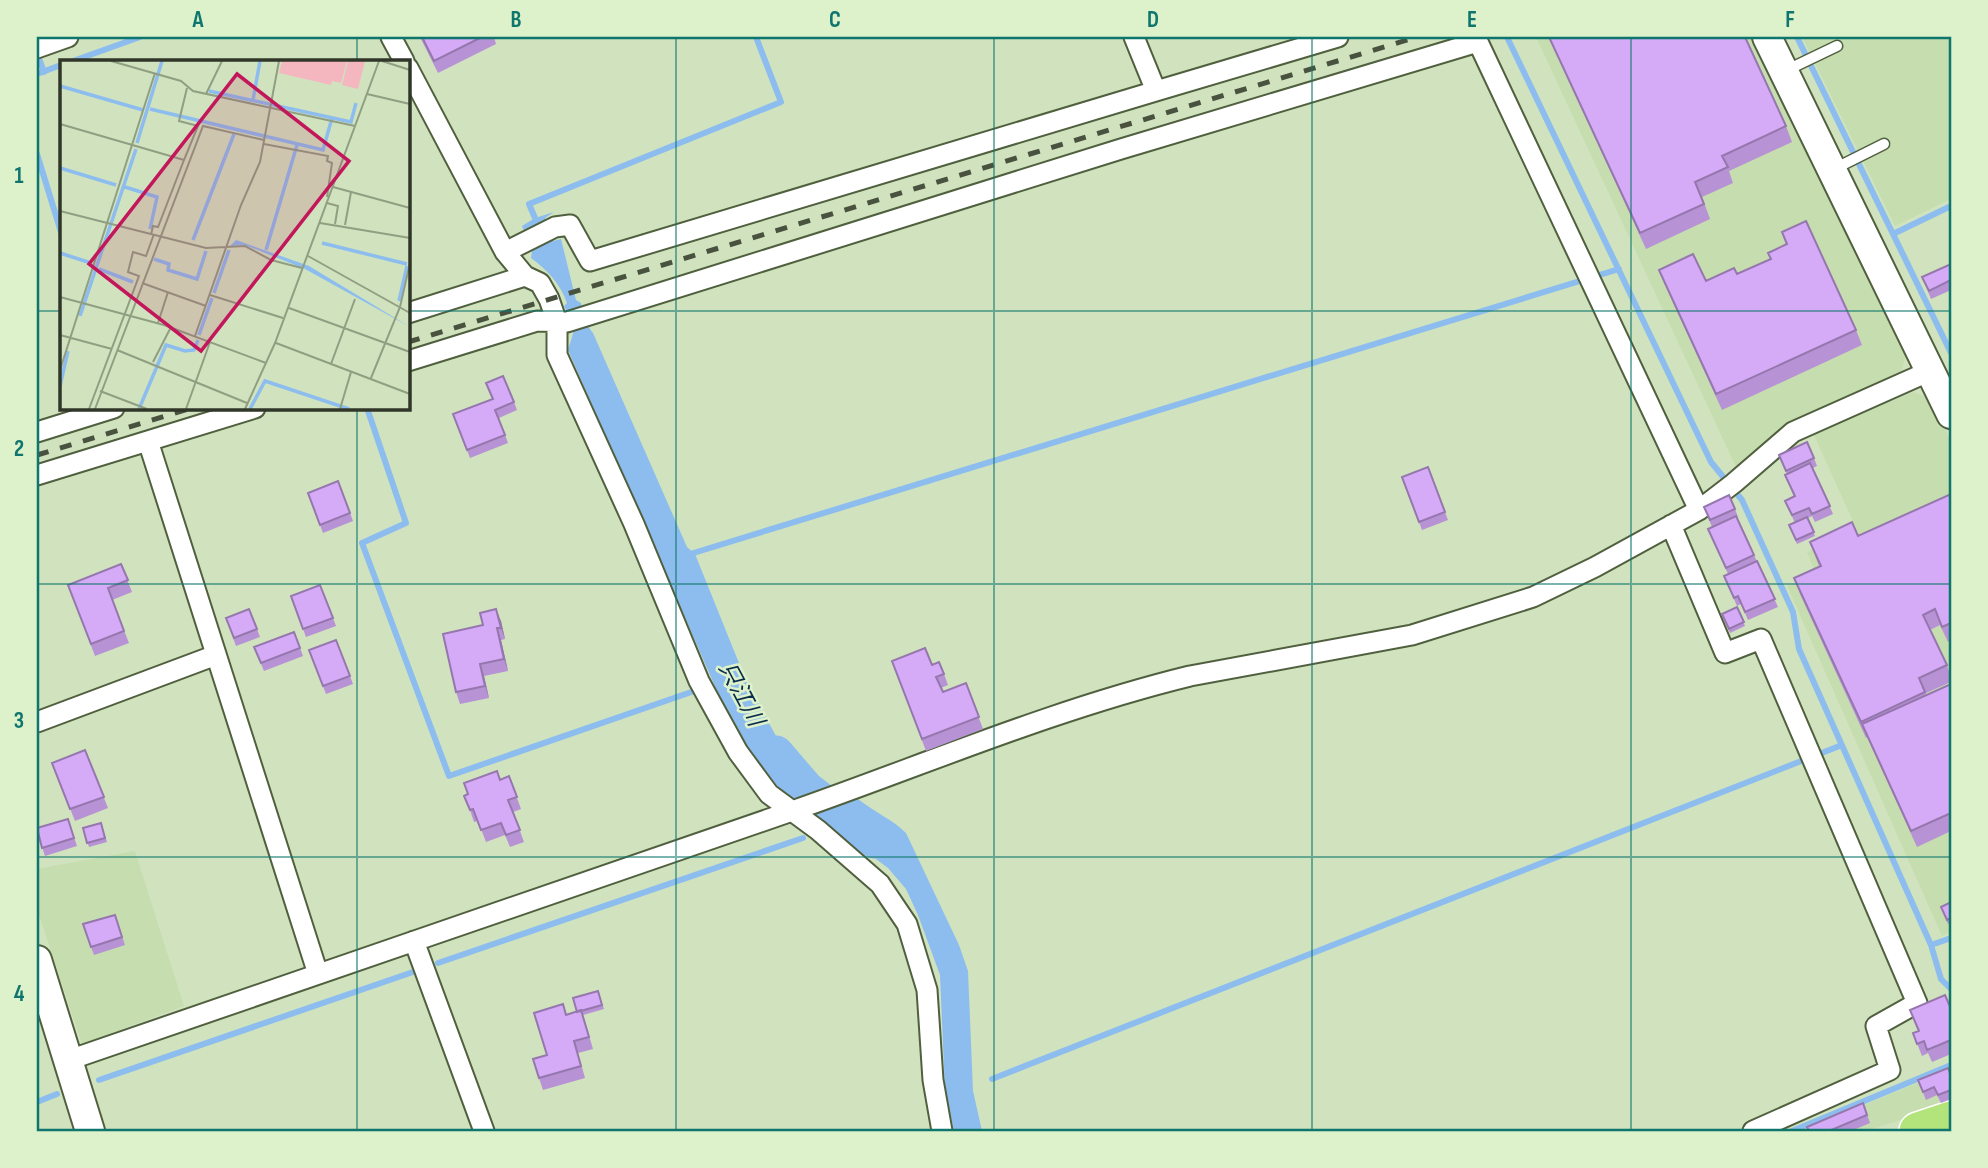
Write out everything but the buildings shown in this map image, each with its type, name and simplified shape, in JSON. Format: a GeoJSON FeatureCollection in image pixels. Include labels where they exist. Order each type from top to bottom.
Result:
{"type":"FeatureCollection","features":[{"type":"Feature","properties":{"kind":"highway"},"geometry":{"type":"LineString","coordinates":[[1917,1131],[1951,1120]]}},
{"type":"Feature","properties":{"kind":"street"},"geometry":{"type":"LineString","coordinates":[[41,46],[68,37]]}},
{"type":"Feature","properties":{"kind":"street"},"geometry":{"type":"LineString","coordinates":[[391,37],[403,60]]}},
{"type":"Feature","properties":{"kind":"street"},"geometry":{"type":"LineString","coordinates":[[1134,37],[1156,91]]}},
{"type":"Feature","properties":{"kind":"street"},"geometry":{"type":"LineString","coordinates":[[514,247],[555,227],[570,225],[590,261],[1338,37]]}},
{"type":"Feature","properties":{"kind":"street"},"geometry":{"type":"LineString","coordinates":[[1767,37],[1791,68],[1943,365],[1951,414]]}},
{"type":"Feature","properties":{"kind":"street"},"geometry":{"type":"LineString","coordinates":[[410,360],[537,321],[562,322],[587,316],[1121,149],[1478,42],[1699,510]]}},
{"type":"Feature","properties":{"kind":"street"},"geometry":{"type":"LineString","coordinates":[[410,71],[514,247],[525,276]]}},
{"type":"Feature","properties":{"kind":"street"},"geometry":{"type":"LineString","coordinates":[[410,312],[525,276],[540,283],[562,322],[557,355],[634,524],[702,688],[738,752],[769,794],[818,830],[880,884],[907,924],[927,990],[933,1080],[942,1131]]}},
{"type":"Feature","properties":{"kind":"street"},"geometry":{"type":"LineString","coordinates":[[69,1060],[791,811],[1029,725],[1156,684],[1412,635],[1533,597],[1595,567],[1699,510],[1793,432],[1943,365]]}},
{"type":"Feature","properties":{"kind":"street"},"geometry":{"type":"LineString","coordinates":[[37,432],[108,410]]}},
{"type":"Feature","properties":{"kind":"street"},"geometry":{"type":"LineString","coordinates":[[37,475],[249,410]]}},
{"type":"Feature","properties":{"kind":"street"},"geometry":{"type":"LineString","coordinates":[[148,441],[318,974]]}},
{"type":"Feature","properties":{"kind":"street"},"geometry":{"type":"LineString","coordinates":[[1671,525],[1725,653],[1761,639],[1917,1003],[1876,1026],[1891,1070],[1753,1131]]}},
{"type":"Feature","properties":{"kind":"street"},"geometry":{"type":"LineString","coordinates":[[37,722],[216,655]]}},
{"type":"Feature","properties":{"kind":"street"},"geometry":{"type":"LineString","coordinates":[[414,941],[484,1131]]}},
{"type":"Feature","properties":{"kind":"street"},"geometry":{"type":"LineString","coordinates":[[37,960],[90,1131]]}},
{"type":"Feature","properties":{"kind":"lane"},"geometry":{"type":"LineString","coordinates":[[1791,68],[1837,46]]}},
{"type":"Feature","properties":{"kind":"lane"},"geometry":{"type":"LineString","coordinates":[[1840,166],[1884,144]]}},
{"type":"Feature","properties":{"kind":"shaded area"},"geometry":{"type":"Polygon","coordinates":[[[1536,37],[1754,37],[1907,351],[1901,373],[1790,424],[1736,467],[1536,37]]]}},
{"type":"Feature","properties":{"kind":"shaded area"},"geometry":{"type":"Polygon","coordinates":[[[1802,37],[1951,37],[1951,199],[1895,226],[1802,37]]]}},
{"type":"Feature","properties":{"kind":"shaded area"},"geometry":{"type":"Polygon","coordinates":[[[1914,392],[1930,399],[1951,442],[1951,932],[1942,936],[1787,586],[1816,575],[1807,552],[1856,528],[1813,433],[1914,392]]]}},
{"type":"Feature","properties":{"kind":"shaded area"},"geometry":{"type":"Polygon","coordinates":[[[135,851],[184,1006],[82,1044],[37,909],[37,869],[135,851]]]}},
{"type":"Feature","properties":{"kind":"shaded area"},"geometry":{"type":"Polygon","coordinates":[[[1951,1069],[1951,1104],[1866,1131],[1802,1131],[1951,1069]]]}},
{"type":"Feature","properties":{"kind":"water"},"geometry":{"type":"Polygon","coordinates":[[[554,212],[545,218],[553,241],[561,239],[584,321],[593,333],[687,547],[695,554],[745,678],[777,738],[811,779],[803,796],[782,792],[752,755],[717,691],[568,350],[575,327],[564,306],[567,303],[561,289],[531,258],[532,251],[522,226],[535,218],[554,212]]]}},
{"type":"Feature","properties":{"kind":"water"},"geometry":{"type":"Polygon","coordinates":[[[858,799],[906,833],[959,945],[968,971],[973,1091],[982,1131],[954,1131],[945,1090],[940,975],[906,889],[888,868],[832,826],[841,808],[858,799]]]}},
{"type":"Feature","properties":{"kind":"waterway"},"geometry":{"type":"LineString","coordinates":[[76,60],[140,37]]}},
{"type":"Feature","properties":{"kind":"waterway"},"geometry":{"type":"LineString","coordinates":[[535,218],[529,204],[781,102],[756,37]]}},
{"type":"Feature","properties":{"kind":"waterway"},"geometry":{"type":"LineString","coordinates":[[1507,37],[1711,462],[1742,500],[1793,612],[1799,649],[1931,945],[1951,938]]}},
{"type":"Feature","properties":{"kind":"waterway"},"geometry":{"type":"LineString","coordinates":[[1797,37],[1951,353]]}},
{"type":"Feature","properties":{"kind":"waterway"},"geometry":{"type":"LineString","coordinates":[[37,53],[44,72]]}},
{"type":"Feature","properties":{"kind":"waterway"},"geometry":{"type":"LineString","coordinates":[[37,74],[60,65]]}},
{"type":"Feature","properties":{"kind":"waterway"},"geometry":{"type":"LineString","coordinates":[[37,154],[60,229]]}},
{"type":"Feature","properties":{"kind":"waterway"},"geometry":{"type":"LineString","coordinates":[[1893,234],[1951,206]]}},
{"type":"Feature","properties":{"kind":"waterway"},"geometry":{"type":"LineString","coordinates":[[687,555],[1619,269]]}},
{"type":"Feature","properties":{"kind":"waterway"},"geometry":{"type":"LineString","coordinates":[[368,410],[406,523],[362,543],[449,776],[700,689]]}},
{"type":"Feature","properties":{"kind":"waterway"},"geometry":{"type":"LineString","coordinates":[[992,1079],[1842,745]]}},
{"type":"Feature","properties":{"kind":"waterway","name":"只江川"},"geometry":{"type":"LineString","coordinates":[[776,753],[807,789],[875,841]]}},
{"type":"Feature","properties":{"kind":"waterway"},"geometry":{"type":"LineString","coordinates":[[438,963],[803,838]]}},
{"type":"Feature","properties":{"kind":"waterway"},"geometry":{"type":"LineString","coordinates":[[1931,945],[1941,979],[1951,989]]}},
{"type":"Feature","properties":{"kind":"waterway"},"geometry":{"type":"LineString","coordinates":[[99,1080],[413,972]]}},
{"type":"Feature","properties":{"kind":"waterway"},"geometry":{"type":"LineString","coordinates":[[1792,1131],[1951,1065]]}},
{"type":"Feature","properties":{"kind":"waterway"},"geometry":{"type":"LineString","coordinates":[[37,1102],[57,1094]]}},
{"type":"Feature","properties":{"kind":"railway"},"geometry":{"type":"LineString","coordinates":[[410,341],[1417,37]]}},
{"type":"Feature","properties":{"kind":"railway"},"geometry":{"type":"LineString","coordinates":[[37,455],[185,410]]}}]}
